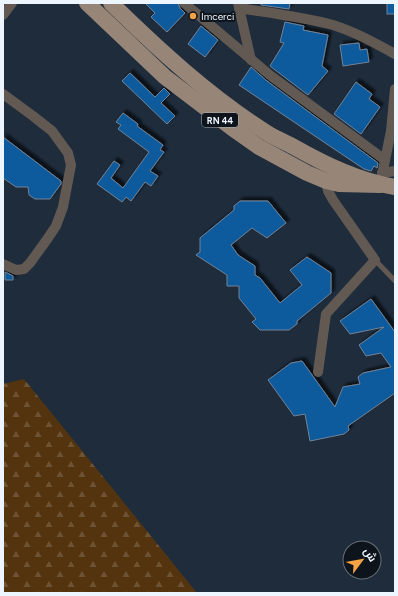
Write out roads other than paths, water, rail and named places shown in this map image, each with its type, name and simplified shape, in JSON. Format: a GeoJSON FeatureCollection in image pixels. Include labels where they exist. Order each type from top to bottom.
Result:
{"type":"FeatureCollection","features":[{"type":"Feature","properties":{"kind":"main road","name":"RN 44"},"geometry":{"type":"LineString","coordinates":[[87,3],[165,77],[259,147],[307,173],[326,181],[339,184],[386,181]]}},
{"type":"Feature","properties":{"kind":"main road","name":"RN 44"},"geometry":{"type":"LineString","coordinates":[[110,3],[176,65],[241,116],[268,134],[316,160],[346,173],[386,181]]}},
{"type":"Feature","properties":{"kind":"street"},"geometry":{"type":"LineString","coordinates":[[3,15],[12,3]]}},
{"type":"Feature","properties":{"kind":"street"},"geometry":{"type":"LineString","coordinates":[[184,3],[251,60],[385,160]]}},
{"type":"Feature","properties":{"kind":"street"},"geometry":{"type":"LineString","coordinates":[[251,60],[238,5],[334,26],[362,37],[395,54]]}},
{"type":"Feature","properties":{"kind":"street"},"geometry":{"type":"LineString","coordinates":[[386,181],[385,160],[391,131],[395,89]]}},
{"type":"Feature","properties":{"kind":"street"},"geometry":{"type":"LineString","coordinates":[[3,94],[52,131],[68,153],[71,165],[62,212],[56,226],[48,238],[24,269],[16,270],[3,264]]}},
{"type":"Feature","properties":{"kind":"street"},"geometry":{"type":"LineString","coordinates":[[386,181],[395,171]]}},
{"type":"Feature","properties":{"kind":"street"},"geometry":{"type":"LineString","coordinates":[[318,372],[326,314],[375,260],[333,200],[328,191],[326,181]]}},
{"type":"Feature","properties":{"kind":"lane"},"geometry":{"type":"LineString","coordinates":[[375,260],[395,281]]}},
{"type":"Feature","properties":{"kind":"place","name":"Imcerci"},"geometry":{"type":"Point","coordinates":[193,16]}}]}
